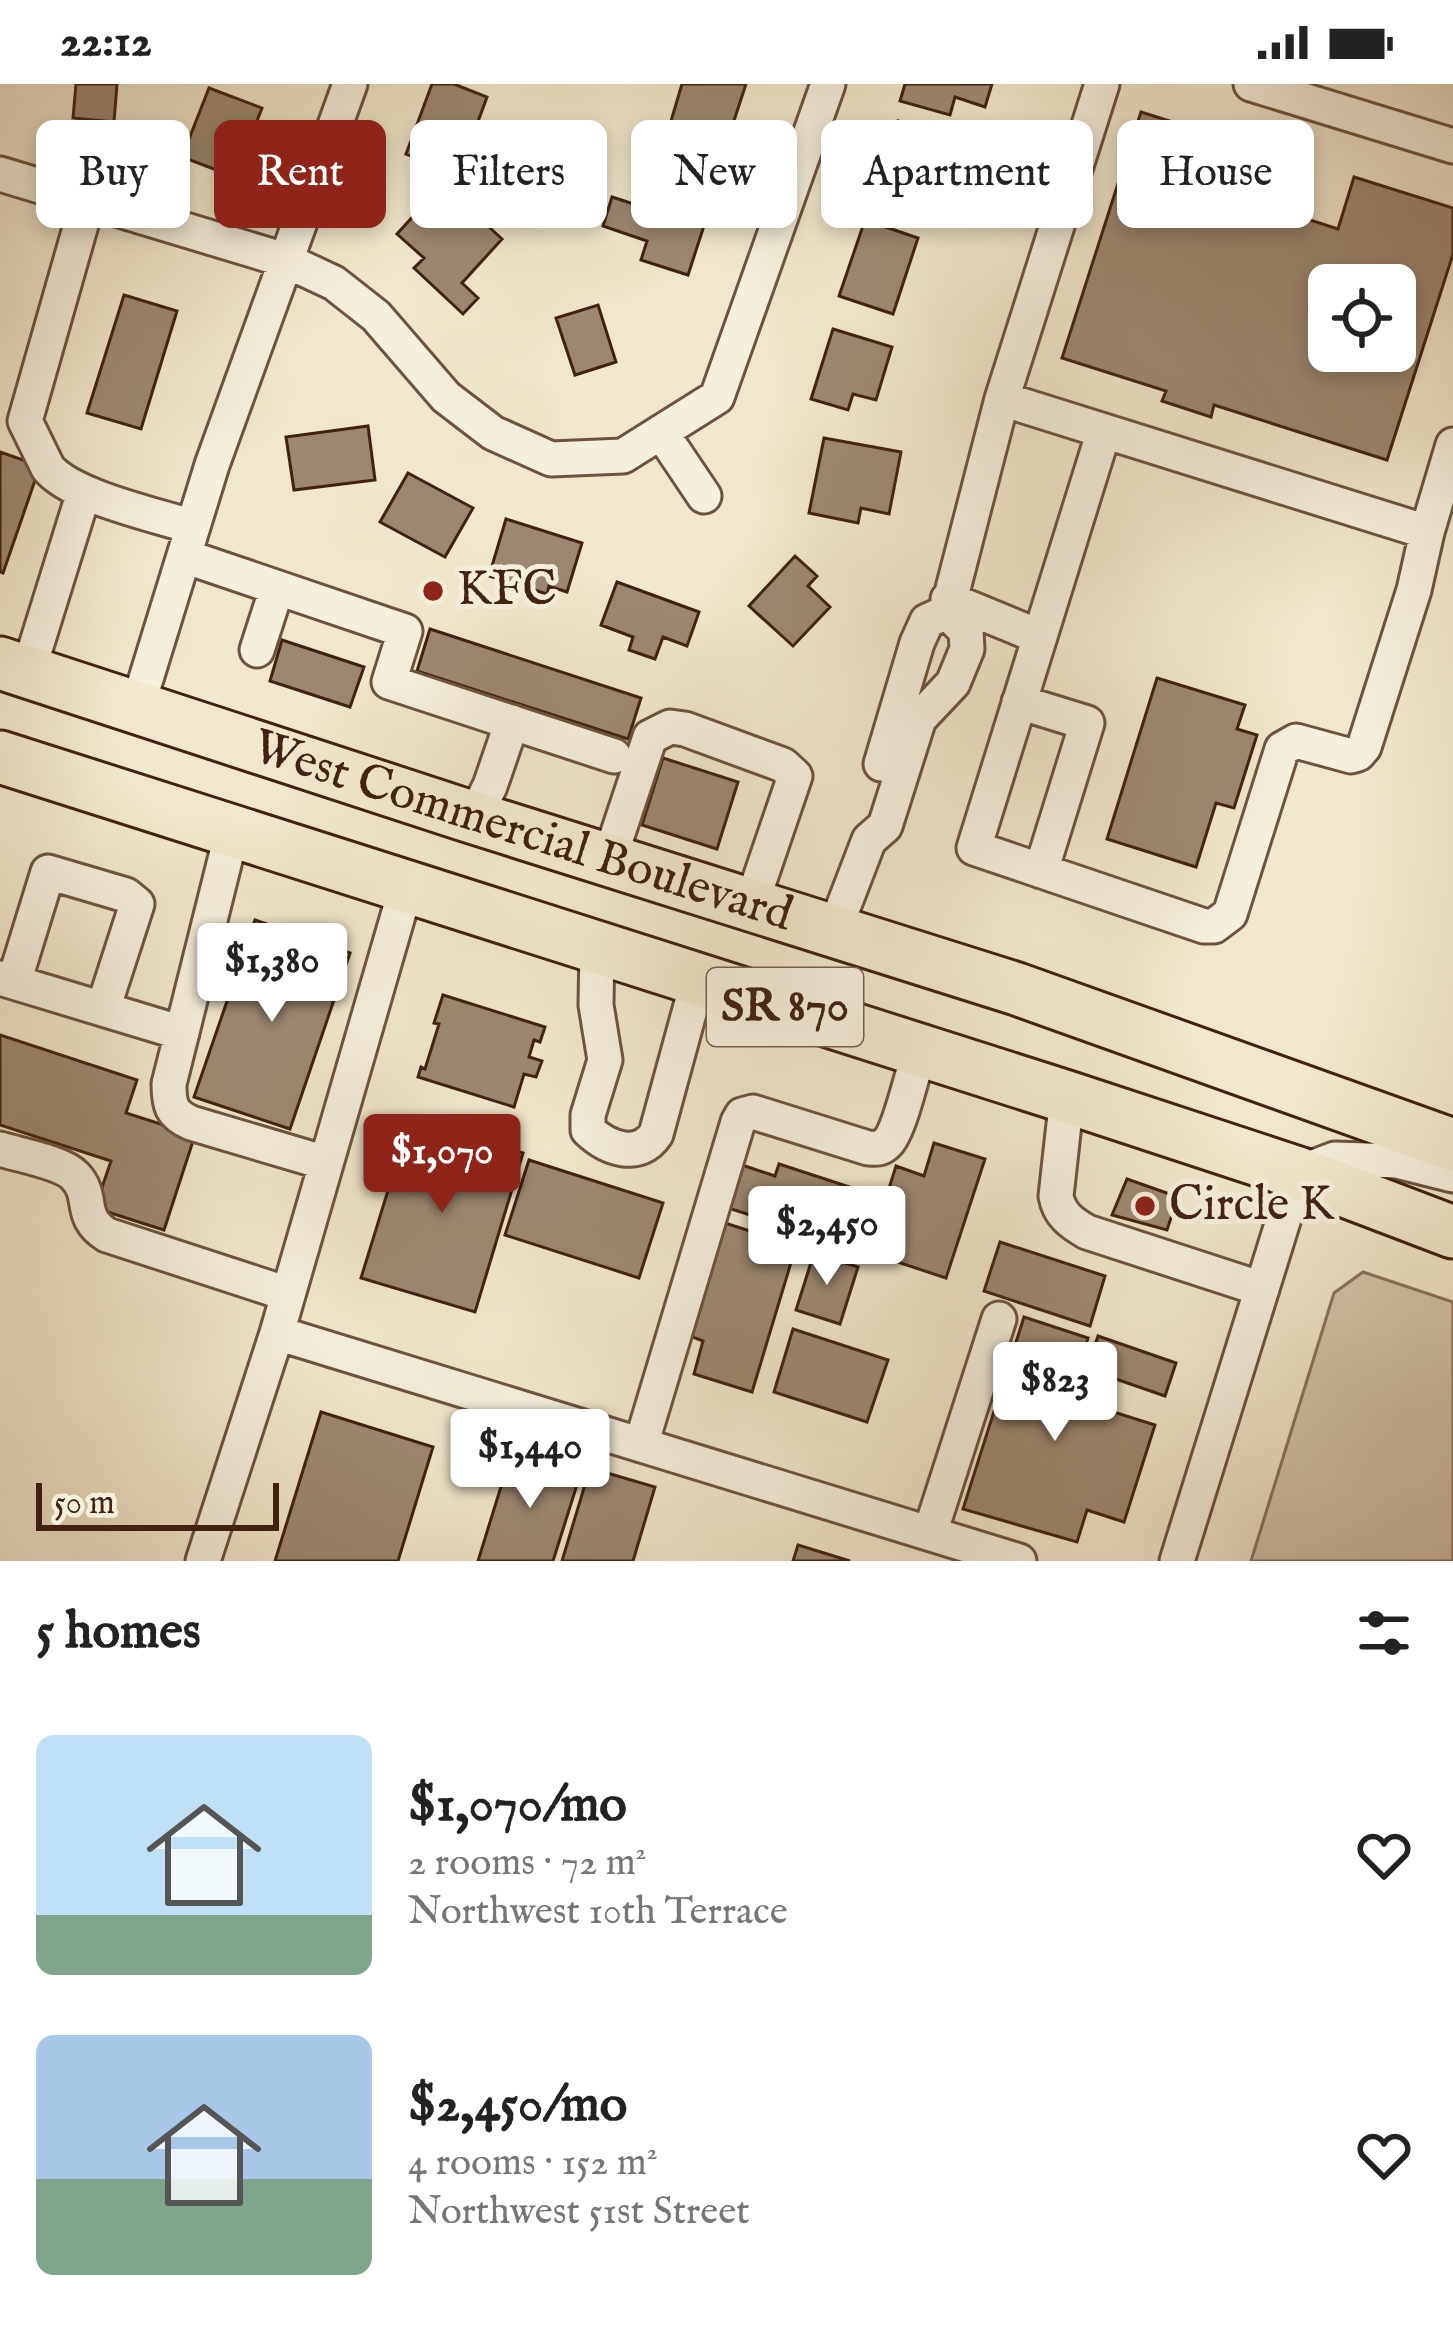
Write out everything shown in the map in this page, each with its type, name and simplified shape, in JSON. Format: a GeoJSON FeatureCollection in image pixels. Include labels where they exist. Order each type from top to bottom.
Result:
{"type":"FeatureCollection","features":[{"type":"Feature","properties":{"kind":"highway","name":"West Commercial Boulevard"},"geometry":{"type":"LineString","coordinates":[[14,667],[1017,989],[1453,1145]]}},
{"type":"Feature","properties":{"kind":"highway","name":"West Commercial Boulevard"},"geometry":{"type":"LineString","coordinates":[[0,758],[1067,1097],[1298,1173],[1453,1232]]}},
{"type":"Feature","properties":{"kind":"highway"},"geometry":{"type":"LineString","coordinates":[[698,980],[769,987],[957,1031],[1179,1102],[1193,1104],[1201,1099],[1226,1064]]}},
{"type":"Feature","properties":{"kind":"street"},"geometry":{"type":"LineString","coordinates":[[137,708],[212,465],[350,84]]}},
{"type":"Feature","properties":{"kind":"street"},"geometry":{"type":"LineString","coordinates":[[180,228],[285,260],[334,283],[376,316],[446,398],[493,433],[550,460],[623,456],[717,397],[828,84]]}},
{"type":"Feature","properties":{"kind":"street"},"geometry":{"type":"LineString","coordinates":[[869,841],[865,819],[917,643],[927,621],[947,606],[1003,400],[1102,84]]}},
{"type":"Feature","properties":{"kind":"street"},"geometry":{"type":"LineString","coordinates":[[1251,84],[1453,146]]}},
{"type":"Feature","properties":{"kind":"street"},"geometry":{"type":"LineString","coordinates":[[0,174],[36,185]]}},
{"type":"Feature","properties":{"kind":"street"},"geometry":{"type":"LineString","coordinates":[[80,228],[25,421],[54,476],[278,588],[405,631],[388,682],[614,756]]}},
{"type":"Feature","properties":{"kind":"street"},"geometry":{"type":"LineString","coordinates":[[1003,400],[1427,532]]}},
{"type":"Feature","properties":{"kind":"street"},"geometry":{"type":"LineString","coordinates":[[1105,430],[974,848],[1204,926],[1214,926],[1230,914],[1282,749],[1296,741],[1351,756],[1364,747],[1453,445]]}},
{"type":"Feature","properties":{"kind":"street"},"geometry":{"type":"LineString","coordinates":[[662,432],[704,496]]}},
{"type":"Feature","properties":{"kind":"street"},"geometry":{"type":"LineString","coordinates":[[14,667],[84,492]]}},
{"type":"Feature","properties":{"kind":"street"},"geometry":{"type":"LineString","coordinates":[[257,650],[278,588]]}},
{"type":"Feature","properties":{"kind":"street"},"geometry":{"type":"LineString","coordinates":[[947,606],[1040,637]]}},
{"type":"Feature","properties":{"kind":"street"},"geometry":{"type":"LineString","coordinates":[[834,931],[869,841],[885,826],[919,718],[953,683],[968,649],[967,631],[947,606]]}},
{"type":"Feature","properties":{"kind":"street"},"geometry":{"type":"LineString","coordinates":[[1019,702],[1087,723],[1041,871]]}},
{"type":"Feature","properties":{"kind":"street"},"geometry":{"type":"LineString","coordinates":[[474,818],[512,722]]}},
{"type":"Feature","properties":{"kind":"street"},"geometry":{"type":"LineString","coordinates":[[609,860],[650,737],[670,727],[685,729],[783,765],[795,776],[751,905]]}},
{"type":"Feature","properties":{"kind":"street"},"geometry":{"type":"LineString","coordinates":[[232,832],[169,1084],[169,1100],[174,1114],[191,1123],[326,1163]]}},
{"type":"Feature","properties":{"kind":"street"},"geometry":{"type":"LineString","coordinates":[[103,1009],[137,904],[126,896],[48,872],[7,980],[182,1033]]}},
{"type":"Feature","properties":{"kind":"street"},"geometry":{"type":"LineString","coordinates":[[203,1561],[277,1333],[406,888]]}},
{"type":"Feature","properties":{"kind":"street"},"geometry":{"type":"LineString","coordinates":[[597,948],[596,1005],[605,1060],[588,1130],[610,1144],[641,1150],[656,1134],[698,980]]}},
{"type":"Feature","properties":{"kind":"street"},"geometry":{"type":"LineString","coordinates":[[641,1445],[742,1115],[754,1112],[878,1148],[895,1130],[920,1050]]}},
{"type":"Feature","properties":{"kind":"street"},"geometry":{"type":"LineString","coordinates":[[1067,1097],[1056,1196],[1067,1219],[1087,1232],[1262,1288]]}},
{"type":"Feature","properties":{"kind":"street"},"geometry":{"type":"LineString","coordinates":[[0,1149],[74,1174],[85,1192],[88,1216],[107,1235],[288,1294]]}},
{"type":"Feature","properties":{"kind":"street"},"geometry":{"type":"LineString","coordinates":[[1178,1561],[1298,1173],[1335,1159],[1397,1162],[1453,1174]]}},
{"type":"Feature","properties":{"kind":"street"},"geometry":{"type":"LineString","coordinates":[[930,1533],[999,1319]]}},
{"type":"Feature","properties":{"kind":"street"},"geometry":{"type":"LineString","coordinates":[[277,1333],[1019,1561]]}},
{"type":"Feature","properties":{"kind":"shaded area"},"geometry":{"type":"Polygon","coordinates":[[[1363,1272],[1453,1302],[1453,1561],[1251,1561],[1334,1293],[1363,1272]]]}},
{"type":"Feature","properties":{"kind":"building"},"geometry":{"type":"Polygon","coordinates":[[[76,84],[117,84],[114,120],[73,118],[76,84]]]}},
{"type":"Feature","properties":{"kind":"building"},"geometry":{"type":"Polygon","coordinates":[[[432,84],[454,84],[487,97],[479,120],[419,120],[432,84]]]}},
{"type":"Feature","properties":{"kind":"building"},"geometry":{"type":"Polygon","coordinates":[[[682,84],[746,84],[734,120],[671,120],[682,84]]]}},
{"type":"Feature","properties":{"kind":"building"},"geometry":{"type":"Polygon","coordinates":[[[905,84],[992,84],[985,107],[955,97],[950,115],[900,101],[905,84]]]}},
{"type":"Feature","properties":{"kind":"building"},"geometry":{"type":"Polygon","coordinates":[[[209,88],[262,108],[257,120],[214,120],[214,169],[190,160],[190,137],[209,88]]]}},
{"type":"Feature","properties":{"kind":"building"},"geometry":{"type":"Polygon","coordinates":[[[1141,112],[1166,120],[1138,120],[1141,112]]]}},
{"type":"Feature","properties":{"kind":"building"},"geometry":{"type":"Polygon","coordinates":[[[1354,177],[1453,208],[1453,254],[1416,369],[1416,264],[1308,264],[1308,372],[1415,372],[1387,460],[1214,405],[1211,417],[1162,401],[1166,391],[1062,358],[1117,187],[1117,228],[1314,228],[1314,221],[1338,229],[1354,177]]]}},
{"type":"Feature","properties":{"kind":"building"},"geometry":{"type":"Polygon","coordinates":[[[612,197],[631,203],[631,228],[703,228],[688,275],[641,260],[647,241],[607,227],[612,197]]]}},
{"type":"Feature","properties":{"kind":"building"},"geometry":{"type":"Polygon","coordinates":[[[410,220],[410,228],[490,228],[502,239],[462,283],[478,298],[463,314],[414,268],[424,258],[397,234],[410,220]]]}},
{"type":"Feature","properties":{"kind":"building"},"geometry":{"type":"Polygon","coordinates":[[[862,228],[889,228],[918,238],[893,314],[839,296],[862,228]]]}},
{"type":"Feature","properties":{"kind":"building"},"geometry":{"type":"Polygon","coordinates":[[[124,295],[177,311],[141,429],[87,413],[124,295]]]}},
{"type":"Feature","properties":{"kind":"building"},"geometry":{"type":"Polygon","coordinates":[[[598,305],[616,362],[575,375],[556,318],[598,305]]]}},
{"type":"Feature","properties":{"kind":"building"},"geometry":{"type":"Polygon","coordinates":[[[833,329],[892,347],[876,400],[853,394],[848,410],[811,399],[833,329]]]}},
{"type":"Feature","properties":{"kind":"building"},"geometry":{"type":"Polygon","coordinates":[[[368,426],[375,480],[294,490],[286,437],[368,426]]]}},
{"type":"Feature","properties":{"kind":"building"},"geometry":{"type":"Polygon","coordinates":[[[824,438],[901,452],[889,514],[861,508],[858,523],[809,513],[824,438]]]}},
{"type":"Feature","properties":{"kind":"building"},"geometry":{"type":"Polygon","coordinates":[[[0,452],[40,466],[3,573],[0,572],[0,452]]]}},
{"type":"Feature","properties":{"kind":"building"},"geometry":{"type":"Polygon","coordinates":[[[408,473],[473,508],[445,557],[380,522],[408,473]]]}},
{"type":"Feature","properties":{"kind":"building"},"geometry":{"type":"Polygon","coordinates":[[[506,519],[582,543],[567,592],[549,586],[547,594],[489,576],[506,519]]]}},
{"type":"Feature","properties":{"kind":"building"},"geometry":{"type":"Polygon","coordinates":[[[795,556],[817,576],[808,586],[830,607],[793,646],[749,606],[795,556]]]}},
{"type":"Feature","properties":{"kind":"building"},"geometry":{"type":"Polygon","coordinates":[[[617,582],[699,612],[687,646],[663,637],[655,659],[629,650],[633,637],[601,625],[617,582]]]}},
{"type":"Feature","properties":{"kind":"building"},"geometry":{"type":"Polygon","coordinates":[[[430,629],[641,698],[628,739],[417,671],[430,629]]]}},
{"type":"Feature","properties":{"kind":"building"},"geometry":{"type":"Polygon","coordinates":[[[282,640],[364,667],[350,707],[270,681],[282,640]]]}},
{"type":"Feature","properties":{"kind":"building"},"geometry":{"type":"Polygon","coordinates":[[[1157,678],[1245,705],[1237,729],[1257,735],[1234,808],[1216,803],[1196,867],[1107,839],[1157,678]]]}},
{"type":"Feature","properties":{"kind":"building"},"geometry":{"type":"Polygon","coordinates":[[[663,758],[738,782],[717,849],[642,825],[663,758]]]}},
{"type":"Feature","properties":{"kind":"building"},"geometry":{"type":"Polygon","coordinates":[[[255,920],[350,953],[290,1129],[194,1097],[255,920]]]}},
{"type":"Feature","properties":{"kind":"building"},"geometry":{"type":"Polygon","coordinates":[[[443,995],[545,1027],[529,1057],[542,1061],[536,1077],[524,1074],[514,1107],[418,1077],[439,1024],[434,1023],[443,995]]]}},
{"type":"Feature","properties":{"kind":"building"},"geometry":{"type":"Polygon","coordinates":[[[0,1035],[137,1080],[126,1113],[195,1135],[164,1230],[95,1208],[111,1161],[0,1125],[0,1035]]]}},
{"type":"Feature","properties":{"kind":"building"},"geometry":{"type":"Polygon","coordinates":[[[410,1119],[523,1153],[475,1312],[361,1278],[410,1119]]]}},
{"type":"Feature","properties":{"kind":"building"},"geometry":{"type":"Polygon","coordinates":[[[934,1143],[985,1159],[946,1278],[858,1249],[874,1195],[886,1198],[896,1166],[924,1176],[934,1143]]]}},
{"type":"Feature","properties":{"kind":"building"},"geometry":{"type":"Polygon","coordinates":[[[529,1160],[663,1203],[639,1278],[505,1235],[529,1160]]]}},
{"type":"Feature","properties":{"kind":"building"},"geometry":{"type":"Polygon","coordinates":[[[739,1164],[775,1176],[779,1164],[874,1195],[858,1249],[725,1207],[739,1164]]]}},
{"type":"Feature","properties":{"kind":"building","name":"Circle K"},"geometry":{"type":"Polygon","coordinates":[[[1127,1179],[1178,1197],[1167,1230],[1112,1215],[1127,1179]]]}},
{"type":"Feature","properties":{"kind":"building"},"geometry":{"type":"Polygon","coordinates":[[[719,1221],[796,1246],[752,1392],[694,1374],[703,1341],[685,1334],[719,1221]]]}},
{"type":"Feature","properties":{"kind":"building"},"geometry":{"type":"Polygon","coordinates":[[[1000,1242],[1105,1276],[1090,1326],[984,1291],[1000,1242]]]}},
{"type":"Feature","properties":{"kind":"building"},"geometry":{"type":"Polygon","coordinates":[[[814,1253],[858,1267],[840,1324],[796,1310],[814,1253]]]}},
{"type":"Feature","properties":{"kind":"building"},"geometry":{"type":"Polygon","coordinates":[[[1024,1317],[1088,1338],[1069,1398],[1155,1425],[1124,1522],[1087,1510],[1077,1542],[963,1509],[1024,1317]]]}},
{"type":"Feature","properties":{"kind":"building"},"geometry":{"type":"Polygon","coordinates":[[[793,1329],[888,1360],[867,1422],[774,1392],[793,1329]]]}},
{"type":"Feature","properties":{"kind":"building"},"geometry":{"type":"Polygon","coordinates":[[[1098,1336],[1176,1363],[1165,1396],[1087,1369],[1098,1336]]]}},
{"type":"Feature","properties":{"kind":"building"},"geometry":{"type":"Polygon","coordinates":[[[321,1412],[433,1447],[398,1561],[275,1561],[321,1412]]]}},
{"type":"Feature","properties":{"kind":"building"},"geometry":{"type":"Polygon","coordinates":[[[512,1451],[581,1472],[553,1561],[478,1561],[512,1451]]]}},
{"type":"Feature","properties":{"kind":"building"},"geometry":{"type":"Polygon","coordinates":[[[590,1468],[655,1487],[633,1561],[562,1561],[590,1468]]]}},
{"type":"Feature","properties":{"kind":"building"},"geometry":{"type":"Polygon","coordinates":[[[798,1545],[850,1561],[793,1561],[798,1545]]]}},
{"type":"Feature","properties":{"kind":"place","name":"KFC"},"geometry":{"type":"Point","coordinates":[433,591]}},
{"type":"Feature","properties":{"kind":"place","name":"Circle K"},"geometry":{"type":"Point","coordinates":[1145,1206]}}]}
